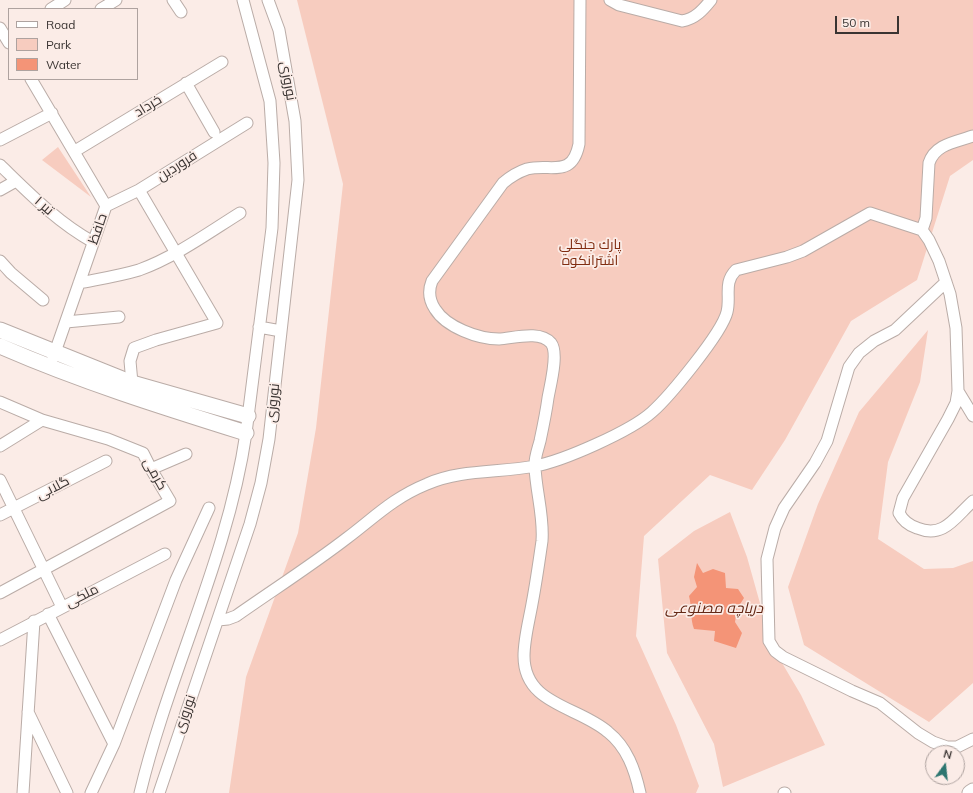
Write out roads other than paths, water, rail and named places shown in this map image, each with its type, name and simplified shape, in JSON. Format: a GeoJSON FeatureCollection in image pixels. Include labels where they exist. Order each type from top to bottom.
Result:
{"type":"FeatureCollection","features":[{"type":"Feature","properties":{"kind":"main road","name":"نوروزی"},"geometry":{"type":"LineString","coordinates":[[0,330],[55,353],[130,390],[246,433]]}},
{"type":"Feature","properties":{"kind":"main road","name":"نوروزی"},"geometry":{"type":"LineString","coordinates":[[0,346],[49,368],[130,390],[248,416]]}},
{"type":"Feature","properties":{"kind":"street"},"geometry":{"type":"LineString","coordinates":[[53,8],[65,0]]}},
{"type":"Feature","properties":{"kind":"street"},"geometry":{"type":"LineString","coordinates":[[103,8],[116,0]]}},
{"type":"Feature","properties":{"kind":"street"},"geometry":{"type":"LineString","coordinates":[[173,0],[181,12]]}},
{"type":"Feature","properties":{"kind":"street","name":"نوروزی"},"geometry":{"type":"LineString","coordinates":[[140,793],[161,718],[197,615],[228,516],[242,459],[246,433],[272,228],[274,163],[270,101],[243,0]]}},
{"type":"Feature","properties":{"kind":"street","name":"نوروزی"},"geometry":{"type":"LineString","coordinates":[[159,793],[250,524],[261,483],[269,439],[298,180],[295,121],[279,30],[268,0]]}},
{"type":"Feature","properties":{"kind":"street"},"geometry":{"type":"LineString","coordinates":[[580,0],[579,144],[573,161],[565,167],[557,169],[539,167],[518,172],[503,183],[432,281],[429,288],[432,306],[439,316],[450,326],[485,337],[498,339],[536,336],[548,340],[552,345],[554,358],[544,423],[534,466],[540,506],[542,538],[536,585],[526,639],[524,669],[535,690],[596,722],[609,732],[621,745],[631,763],[640,793]]}},
{"type":"Feature","properties":{"kind":"street"},"geometry":{"type":"LineString","coordinates":[[610,0],[619,5],[682,21],[689,20],[697,15],[711,0]]}},
{"type":"Feature","properties":{"kind":"street"},"geometry":{"type":"LineString","coordinates":[[0,28],[8,39]]}},
{"type":"Feature","properties":{"kind":"street","name":"خرداد"},"geometry":{"type":"LineString","coordinates":[[75,151],[222,62]]}},
{"type":"Feature","properties":{"kind":"street","name":"حافظ"},"geometry":{"type":"LineString","coordinates":[[32,80],[75,151],[106,206],[49,368]]}},
{"type":"Feature","properties":{"kind":"street"},"geometry":{"type":"LineString","coordinates":[[186,83],[214,132]]}},
{"type":"Feature","properties":{"kind":"street"},"geometry":{"type":"LineString","coordinates":[[0,140],[52,113]]}},
{"type":"Feature","properties":{"kind":"street","name":"فروردین"},"geometry":{"type":"LineString","coordinates":[[106,206],[139,190],[247,123]]}},
{"type":"Feature","properties":{"kind":"street"},"geometry":{"type":"LineString","coordinates":[[922,230],[926,218],[929,163],[931,157],[935,151],[941,147],[973,136]]}},
{"type":"Feature","properties":{"kind":"street","name":"تیر ۱"},"geometry":{"type":"LineString","coordinates":[[0,165],[48,210],[76,232],[93,242]]}},
{"type":"Feature","properties":{"kind":"street"},"geometry":{"type":"LineString","coordinates":[[0,190],[16,181]]}},
{"type":"Feature","properties":{"kind":"street"},"geometry":{"type":"LineString","coordinates":[[130,390],[130,362],[134,348],[156,340],[217,323],[139,190]]}},
{"type":"Feature","properties":{"kind":"street"},"geometry":{"type":"LineString","coordinates":[[79,283],[109,278],[140,269],[176,252],[240,213]]}},
{"type":"Feature","properties":{"kind":"street"},"geometry":{"type":"LineString","coordinates":[[218,620],[228,620],[236,616],[348,538],[391,502],[410,491],[429,483],[455,476],[534,466],[579,451],[634,424],[651,413],[667,398],[719,330],[727,312],[728,282],[730,275],[736,270],[788,257],[803,251],[870,213],[922,230],[938,261],[946,282],[956,328],[958,391],[956,404],[903,498],[899,513],[906,523],[918,529],[934,532],[942,530],[950,525],[973,501]]}},
{"type":"Feature","properties":{"kind":"street"},"geometry":{"type":"LineString","coordinates":[[0,261],[10,273],[43,300]]}},
{"type":"Feature","properties":{"kind":"street"},"geometry":{"type":"LineString","coordinates":[[946,282],[895,330],[874,341],[859,353],[849,367],[827,441],[815,463],[784,508],[775,528],[768,559],[769,641],[775,651],[784,657],[852,691],[880,703],[918,733],[933,742],[947,747],[957,747],[973,739]]}},
{"type":"Feature","properties":{"kind":"street"},"geometry":{"type":"LineString","coordinates":[[66,322],[119,317]]}},
{"type":"Feature","properties":{"kind":"street"},"geometry":{"type":"LineString","coordinates":[[259,328],[281,331]]}},
{"type":"Feature","properties":{"kind":"street"},"geometry":{"type":"LineString","coordinates":[[958,391],[973,416]]}},
{"type":"Feature","properties":{"kind":"street","name":"کرمی"},"geometry":{"type":"LineString","coordinates":[[0,402],[42,420],[108,438],[143,453],[170,501],[0,593]]}},
{"type":"Feature","properties":{"kind":"street"},"geometry":{"type":"LineString","coordinates":[[0,446],[42,420]]}},
{"type":"Feature","properties":{"kind":"street"},"geometry":{"type":"LineString","coordinates":[[151,469],[186,454]]}},
{"type":"Feature","properties":{"kind":"street","name":"گلابی"},"geometry":{"type":"LineString","coordinates":[[0,515],[106,460]]}},
{"type":"Feature","properties":{"kind":"street"},"geometry":{"type":"LineString","coordinates":[[0,480],[62,606]]}},
{"type":"Feature","properties":{"kind":"street"},"geometry":{"type":"LineString","coordinates":[[92,793],[114,744],[176,580],[210,508]]}},
{"type":"Feature","properties":{"kind":"street","name":"ملکی"},"geometry":{"type":"LineString","coordinates":[[0,640],[62,606],[165,554]]}},
{"type":"Feature","properties":{"kind":"street"},"geometry":{"type":"LineString","coordinates":[[48,614],[114,744]]}},
{"type":"Feature","properties":{"kind":"street"},"geometry":{"type":"LineString","coordinates":[[23,793],[34,621]]}},
{"type":"Feature","properties":{"kind":"street"},"geometry":{"type":"LineString","coordinates":[[28,712],[67,793]]}},
{"type":"Feature","properties":{"kind":"water","name":"دریاچه مصنوعی"},"geometry":{"type":"Polygon","coordinates":[[[697,563],[703,573],[713,569],[725,573],[726,588],[738,589],[744,598],[737,609],[735,622],[742,633],[736,648],[714,641],[715,631],[694,629],[689,596],[697,587],[694,577],[697,563]]]}},
{"type":"Feature","properties":{"kind":"park label","name":"پارك جنگلي اشترانكوه"},"geometry":{"type":"Point","coordinates":[590,254]}}]}
